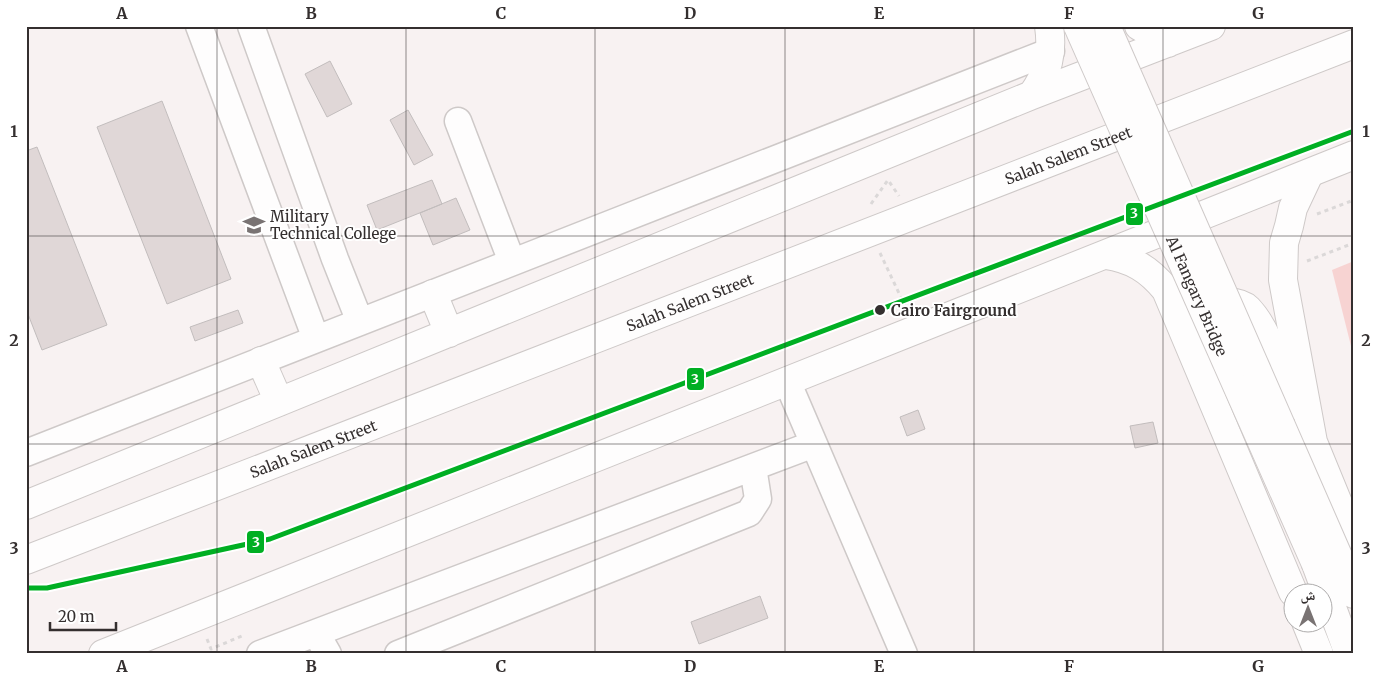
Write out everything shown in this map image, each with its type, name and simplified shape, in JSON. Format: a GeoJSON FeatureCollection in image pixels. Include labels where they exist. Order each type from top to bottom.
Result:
{"type":"FeatureCollection","features":[{"type":"Feature","properties":{"kind":"main road","name":"Al Fangary Bridge"},"geometry":{"type":"LineString","coordinates":[[1078,26],[1336,554]]}},
{"type":"Feature","properties":{"kind":"main road","name":"Al Fangary Bridge"},"geometry":{"type":"LineString","coordinates":[[1106,26],[1336,554]]}},
{"type":"Feature","properties":{"kind":"main road"},"geometry":{"type":"LineString","coordinates":[[1139,26],[1168,43]]}},
{"type":"Feature","properties":{"kind":"main road"},"geometry":{"type":"LineString","coordinates":[[26,505],[1032,95],[1211,26]]}},
{"type":"Feature","properties":{"kind":"main road"},"geometry":{"type":"LineString","coordinates":[[1032,95],[1044,75],[1050,39]]}},
{"type":"Feature","properties":{"kind":"main road","name":"Salah Salem Street"},"geometry":{"type":"LineString","coordinates":[[26,560],[866,225],[1354,44]]}},
{"type":"Feature","properties":{"kind":"main road"},"geometry":{"type":"LineString","coordinates":[[103,654],[1354,155]]}},
{"type":"Feature","properties":{"kind":"main road"},"geometry":{"type":"LineString","coordinates":[[1309,174],[1293,208],[1288,226],[1284,243],[1283,270],[1288,316],[1336,554],[1349,654]]}},
{"type":"Feature","properties":{"kind":"main road"},"geometry":{"type":"LineString","coordinates":[[1106,255],[1124,258],[1140,265],[1154,276],[1166,290],[1290,582]]}},
{"type":"Feature","properties":{"kind":"main road"},"geometry":{"type":"LineString","coordinates":[[433,294],[449,333]]}},
{"type":"Feature","properties":{"kind":"main road"},"geometry":{"type":"LineString","coordinates":[[1186,337],[1193,312],[1211,304],[1234,302],[1248,308],[1264,335],[1286,388],[1312,442]]}},
{"type":"Feature","properties":{"kind":"main road"},"geometry":{"type":"LineString","coordinates":[[261,361],[279,402]]}},
{"type":"Feature","properties":{"kind":"main road"},"geometry":{"type":"LineString","coordinates":[[1336,554],[1354,594]]}},
{"type":"Feature","properties":{"kind":"main road"},"geometry":{"type":"LineString","coordinates":[[1310,632],[1319,654]]}},
{"type":"Feature","properties":{"kind":"lane"},"geometry":{"type":"LineString","coordinates":[[198,26],[316,339]]}},
{"type":"Feature","properties":{"kind":"lane"},"geometry":{"type":"LineString","coordinates":[[251,26],[335,260],[360,322]]}},
{"type":"Feature","properties":{"kind":"lane"},"geometry":{"type":"LineString","coordinates":[[26,453],[433,294],[1050,39]]}},
{"type":"Feature","properties":{"kind":"lane"},"geometry":{"type":"LineString","coordinates":[[458,121],[512,262]]}},
{"type":"Feature","properties":{"kind":"lane"},"geometry":{"type":"LineString","coordinates":[[787,381],[904,654]]}},
{"type":"Feature","properties":{"kind":"lane"},"geometry":{"type":"LineString","coordinates":[[255,643],[322,643],[753,467],[814,444]]}},
{"type":"Feature","properties":{"kind":"lane"},"geometry":{"type":"LineString","coordinates":[[398,654],[749,513],[758,499],[753,467]]}},
{"type":"Feature","properties":{"kind":"path"},"geometry":{"type":"LineString","coordinates":[[888,180],[866,225],[917,330]]}},
{"type":"Feature","properties":{"kind":"path"},"geometry":{"type":"LineString","coordinates":[[1288,226],[1354,200]]}},
{"type":"Feature","properties":{"kind":"path"},"geometry":{"type":"LineString","coordinates":[[1283,270],[1354,243]]}},
{"type":"Feature","properties":{"kind":"path"},"geometry":{"type":"LineString","coordinates":[[211,649],[255,643]]}},
{"type":"Feature","properties":{"kind":"shaded area"},"geometry":{"type":"Polygon","coordinates":[[[1354,261],[1354,358],[1332,270],[1354,261]]]}},
{"type":"Feature","properties":{"kind":"building"},"geometry":{"type":"Polygon","coordinates":[[[330,61],[352,104],[327,117],[305,74],[330,61]]]}},
{"type":"Feature","properties":{"kind":"building"},"geometry":{"type":"Polygon","coordinates":[[[162,101],[231,279],[167,304],[97,127],[162,101]]]}},
{"type":"Feature","properties":{"kind":"building"},"geometry":{"type":"Polygon","coordinates":[[[408,110],[433,155],[414,165],[390,120],[408,110]]]}},
{"type":"Feature","properties":{"kind":"building"},"geometry":{"type":"Polygon","coordinates":[[[37,147],[107,325],[42,350],[26,309],[26,151],[37,147]]]}},
{"type":"Feature","properties":{"kind":"building"},"geometry":{"type":"Polygon","coordinates":[[[432,180],[442,204],[377,230],[367,205],[432,180]]]}},
{"type":"Feature","properties":{"kind":"building"},"geometry":{"type":"Polygon","coordinates":[[[456,198],[470,230],[433,245],[420,213],[456,198]]]}},
{"type":"Feature","properties":{"kind":"building"},"geometry":{"type":"Polygon","coordinates":[[[238,310],[243,323],[195,341],[190,327],[238,310]]]}},
{"type":"Feature","properties":{"kind":"building"},"geometry":{"type":"Polygon","coordinates":[[[918,410],[925,429],[907,436],[900,417],[918,410]]]}},
{"type":"Feature","properties":{"kind":"building"},"geometry":{"type":"Polygon","coordinates":[[[1153,422],[1158,443],[1135,448],[1130,426],[1153,422]]]}},
{"type":"Feature","properties":{"kind":"building"},"geometry":{"type":"Polygon","coordinates":[[[760,596],[768,618],[699,644],[691,622],[760,596]]]}},
{"type":"Feature","properties":{"kind":"transit line","name":"3"},"geometry":{"type":"LineString","coordinates":[[26,588],[47,588],[270,539],[1354,131]]}},
{"type":"Feature","properties":{"kind":"place","name":"Military Technical College"},"geometry":{"type":"Point","coordinates":[254,225]}},
{"type":"Feature","properties":{"kind":"place","name":"Cairo Fairground"},"geometry":{"type":"Point","coordinates":[880,310]}}]}
